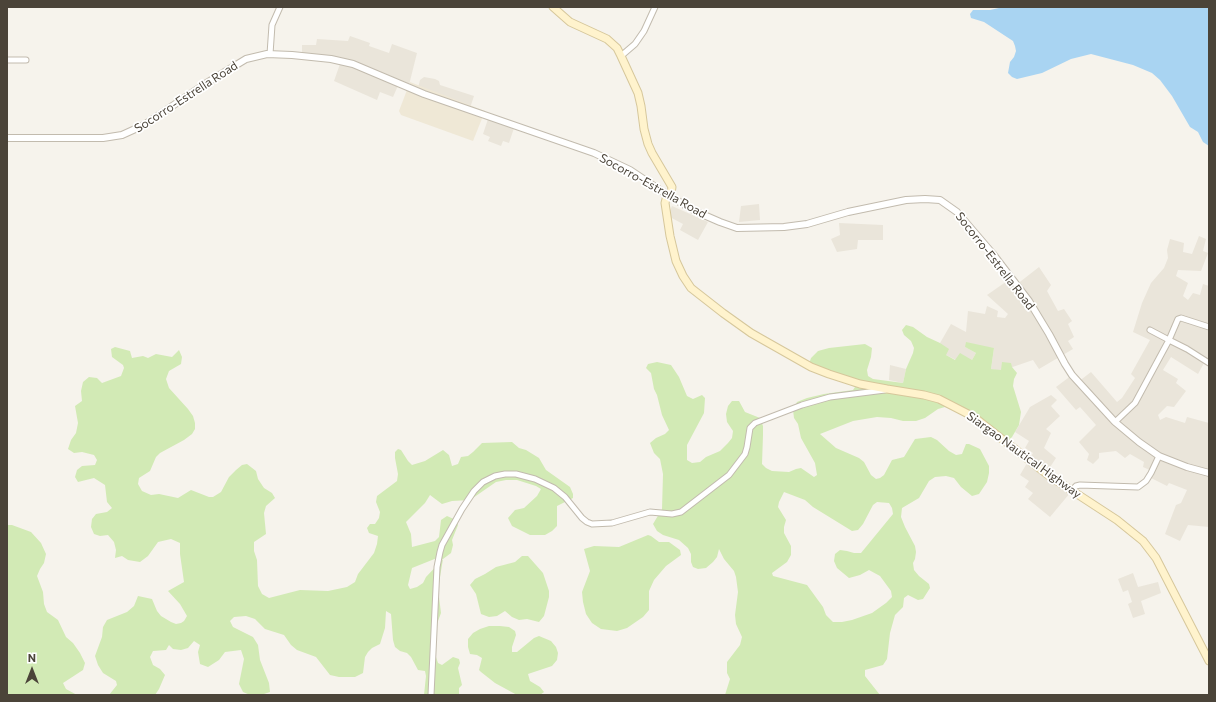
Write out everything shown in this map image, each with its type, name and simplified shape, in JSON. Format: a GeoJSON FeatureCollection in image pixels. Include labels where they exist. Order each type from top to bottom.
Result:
{"type":"FeatureCollection","features":[{"type":"Feature","properties":{"kind":"main road","name":"Siargao Nautical Highway"},"geometry":{"type":"LineString","coordinates":[[553,7],[570,22],[607,39],[617,48],[621,56],[638,93],[648,144],[672,187],[671,193],[666,199],[665,207],[674,254],[683,276],[691,288],[751,334],[820,371],[837,377],[887,389],[939,399],[974,417],[1048,475],[1128,528],[1150,549],[1209,661]]}},
{"type":"Feature","properties":{"kind":"street"},"geometry":{"type":"LineString","coordinates":[[270,54],[272,25],[280,7]]}},
{"type":"Feature","properties":{"kind":"street"},"geometry":{"type":"LineString","coordinates":[[621,56],[635,44],[644,31],[655,7]]}},
{"type":"Feature","properties":{"kind":"street","name":"Socorro-Estrella Road"},"geometry":{"type":"LineString","coordinates":[[7,138],[103,138],[122,136],[144,125],[239,63],[255,56],[270,54],[312,57],[353,64],[424,94],[606,158],[636,174],[669,196],[720,222],[737,228],[784,227],[807,224],[848,212],[906,200],[934,199],[944,202],[962,217],[1011,277],[1040,318],[1072,375],[1115,422],[1139,442],[1160,456],[1187,467],[1209,473]]}},
{"type":"Feature","properties":{"kind":"street"},"geometry":{"type":"LineString","coordinates":[[7,60],[26,60]]}},
{"type":"Feature","properties":{"kind":"street"},"geometry":{"type":"LineString","coordinates":[[1115,422],[1135,403],[1169,340],[1178,319],[1181,318],[1209,327]]}},
{"type":"Feature","properties":{"kind":"street"},"geometry":{"type":"LineString","coordinates":[[1150,330],[1187,349],[1209,363]]}},
{"type":"Feature","properties":{"kind":"street"},"geometry":{"type":"LineString","coordinates":[[431,695],[437,567],[440,552],[442,545],[462,509],[474,491],[483,482],[495,476],[505,474],[516,474],[535,479],[554,488],[576,508],[582,518],[592,524],[612,522],[650,512],[672,514],[681,512],[729,475],[745,454],[750,428],[755,423],[830,396],[874,392],[887,389]]}},
{"type":"Feature","properties":{"kind":"street"},"geometry":{"type":"LineString","coordinates":[[1071,491],[1076,486],[1080,485],[1138,487],[1151,473],[1160,456]]}},
{"type":"Feature","properties":{"kind":"shaded area"},"geometry":{"type":"Polygon","coordinates":[[[350,36],[370,43],[369,46],[389,53],[392,44],[417,53],[409,85],[400,81],[393,97],[380,92],[377,100],[334,81],[341,61],[302,57],[302,45],[316,45],[317,39],[348,41],[350,36]]]}},
{"type":"Feature","properties":{"kind":"shaded area"},"geometry":{"type":"Polygon","coordinates":[[[424,77],[435,79],[439,81],[440,85],[474,96],[470,108],[418,88],[420,80],[424,77]]]}},
{"type":"Feature","properties":{"kind":"shaded area"},"geometry":{"type":"Polygon","coordinates":[[[410,82],[485,111],[473,141],[401,115],[399,111],[410,82]]]}},
{"type":"Feature","properties":{"kind":"shaded area"},"geometry":{"type":"Polygon","coordinates":[[[488,119],[514,128],[509,143],[503,141],[501,146],[488,141],[490,137],[483,134],[488,119]]]}},
{"type":"Feature","properties":{"kind":"shaded area"},"geometry":{"type":"Polygon","coordinates":[[[759,204],[760,220],[739,222],[741,206],[759,204]]]}},
{"type":"Feature","properties":{"kind":"shaded area"},"geometry":{"type":"Polygon","coordinates":[[[672,206],[708,222],[698,240],[680,230],[683,224],[668,216],[672,206]]]}},
{"type":"Feature","properties":{"kind":"shaded area"},"geometry":{"type":"Polygon","coordinates":[[[839,223],[883,225],[883,240],[858,240],[857,249],[837,252],[831,239],[840,235],[839,223]]]}},
{"type":"Feature","properties":{"kind":"shaded area"},"geometry":{"type":"Polygon","coordinates":[[[1199,236],[1206,239],[1203,251],[1208,253],[1201,271],[1178,270],[1176,276],[1188,283],[1183,296],[1188,300],[1193,293],[1200,295],[1203,284],[1209,286],[1209,365],[1204,363],[1198,374],[1171,357],[1163,370],[1178,379],[1176,383],[1186,391],[1174,407],[1167,406],[1158,415],[1160,420],[1166,417],[1185,423],[1187,417],[1209,423],[1209,527],[1188,525],[1180,541],[1165,534],[1176,505],[1181,503],[1187,490],[1169,483],[1167,486],[1149,477],[1152,471],[1143,467],[1144,462],[1130,454],[1125,458],[1116,451],[1099,453],[1099,458],[1093,464],[1087,460],[1089,454],[1079,442],[1096,425],[1080,407],[1076,410],[1056,387],[1072,375],[1078,382],[1091,372],[1117,402],[1122,398],[1135,378],[1131,374],[1150,340],[1133,332],[1142,303],[1151,283],[1164,268],[1168,258],[1167,250],[1170,239],[1184,243],[1183,252],[1192,254],[1199,236]]]}},
{"type":"Feature","properties":{"kind":"shaded area"},"geometry":{"type":"Polygon","coordinates":[[[1039,267],[1051,285],[1047,291],[1058,311],[1064,309],[1072,321],[1068,324],[1074,337],[1068,341],[1073,349],[1039,369],[1033,360],[1001,371],[991,369],[994,348],[965,347],[976,353],[972,360],[956,360],[946,355],[940,343],[951,324],[966,332],[968,311],[985,314],[987,306],[998,311],[997,317],[1005,318],[1008,314],[987,295],[1010,279],[1016,285],[1039,267]]]}},
{"type":"Feature","properties":{"kind":"shaded area"},"geometry":{"type":"Polygon","coordinates":[[[890,365],[906,369],[903,383],[889,380],[890,365]]]}},
{"type":"Feature","properties":{"kind":"shaded area"},"geometry":{"type":"Polygon","coordinates":[[[1051,395],[1057,400],[1051,406],[1060,416],[1046,429],[1051,433],[1044,448],[1056,458],[1045,475],[1070,493],[1050,517],[1028,499],[1033,493],[1025,487],[1029,481],[1020,475],[1033,453],[1025,448],[1029,441],[1015,432],[1030,407],[1051,395]]]}},
{"type":"Feature","properties":{"kind":"shaded area"},"geometry":{"type":"Polygon","coordinates":[[[1133,573],[1138,587],[1158,582],[1161,593],[1141,601],[1145,614],[1133,618],[1128,604],[1132,602],[1128,590],[1123,592],[1118,579],[1133,573]]]}},
{"type":"Feature","properties":{"kind":"green space"},"geometry":{"type":"Polygon","coordinates":[[[906,325],[913,327],[927,337],[949,349],[946,355],[955,360],[960,353],[972,360],[976,353],[965,347],[966,342],[994,348],[991,369],[1001,370],[1002,362],[1011,363],[1012,367],[1017,373],[1013,386],[1021,412],[1019,425],[1012,437],[1006,443],[998,442],[955,410],[945,407],[938,409],[925,418],[916,421],[903,421],[877,417],[853,421],[820,434],[836,448],[859,458],[864,462],[871,475],[876,479],[884,475],[892,460],[904,457],[915,439],[931,437],[956,455],[962,454],[966,444],[969,444],[980,449],[989,466],[987,482],[979,494],[972,496],[961,487],[954,478],[946,476],[935,477],[929,481],[919,498],[902,508],[901,517],[915,546],[916,552],[913,563],[914,570],[929,584],[930,588],[923,599],[918,600],[908,595],[904,598],[903,607],[895,615],[890,633],[887,659],[883,665],[865,670],[865,676],[880,695],[725,695],[730,679],[727,673],[727,662],[740,645],[742,637],[736,624],[735,615],[738,592],[736,577],[734,571],[724,559],[719,549],[717,557],[706,568],[698,569],[693,567],[691,562],[691,554],[688,548],[679,540],[663,535],[657,531],[653,524],[662,509],[663,474],[660,459],[654,453],[650,443],[669,430],[662,415],[651,373],[646,368],[648,364],[657,362],[671,365],[679,377],[687,396],[693,399],[702,395],[705,398],[704,413],[687,445],[687,460],[692,463],[700,462],[706,457],[720,451],[728,443],[732,438],[733,431],[727,422],[726,414],[728,406],[732,401],[739,401],[745,412],[760,418],[763,426],[762,464],[772,471],[789,472],[801,468],[814,477],[817,475],[815,463],[801,438],[798,424],[794,418],[793,410],[797,402],[807,398],[853,390],[855,387],[808,367],[811,358],[818,351],[829,348],[865,344],[872,348],[867,370],[868,376],[873,379],[903,383],[906,369],[914,348],[911,341],[904,335],[902,330],[906,325]],[[784,492],[779,502],[778,507],[786,520],[784,533],[791,546],[791,555],[787,562],[772,573],[773,576],[807,585],[823,607],[826,615],[833,622],[852,620],[872,613],[892,597],[891,591],[880,576],[869,570],[860,575],[849,578],[837,568],[834,561],[835,554],[840,550],[861,553],[893,514],[892,508],[889,503],[877,502],[873,505],[863,524],[858,530],[852,531],[813,507],[805,500],[784,492]]]}},
{"type":"Feature","properties":{"kind":"green space"},"geometry":{"type":"Polygon","coordinates":[[[115,347],[130,351],[132,358],[143,356],[148,358],[156,354],[172,357],[179,350],[182,357],[181,364],[169,371],[166,379],[169,388],[193,416],[195,429],[192,434],[184,440],[160,453],[156,457],[150,471],[139,478],[138,484],[142,491],[151,495],[159,494],[178,498],[191,490],[209,497],[213,497],[221,492],[229,477],[236,470],[242,465],[247,464],[256,471],[258,479],[264,488],[272,493],[275,498],[266,506],[264,513],[266,534],[254,542],[254,551],[257,560],[258,586],[262,594],[269,598],[300,590],[328,591],[347,587],[355,582],[358,574],[374,553],[377,544],[378,536],[369,533],[367,528],[370,524],[375,524],[379,518],[380,512],[376,502],[377,496],[397,481],[398,474],[395,452],[398,449],[401,450],[412,465],[425,461],[443,450],[449,455],[452,466],[458,464],[461,457],[468,456],[482,443],[512,442],[519,448],[526,450],[539,458],[546,470],[570,487],[573,498],[557,506],[557,526],[545,535],[530,535],[512,526],[508,518],[515,510],[524,508],[537,496],[541,489],[517,480],[496,482],[470,500],[452,501],[442,504],[430,495],[425,503],[406,522],[411,534],[412,547],[435,541],[439,537],[441,520],[447,516],[456,520],[458,525],[452,540],[453,545],[451,553],[443,559],[438,589],[441,613],[435,629],[436,657],[438,663],[442,665],[453,657],[459,659],[460,663],[458,668],[462,685],[459,688],[459,695],[424,695],[426,676],[425,671],[418,670],[407,653],[400,651],[395,647],[391,614],[386,611],[385,628],[380,644],[368,652],[365,657],[363,673],[355,677],[339,677],[330,675],[316,657],[297,650],[291,645],[284,635],[265,629],[255,619],[246,616],[234,617],[230,621],[233,627],[253,637],[258,645],[260,660],[269,683],[270,692],[261,695],[250,695],[243,692],[239,684],[244,659],[241,650],[225,652],[219,660],[208,667],[200,664],[198,652],[200,645],[194,641],[188,648],[181,650],[173,649],[169,645],[166,650],[153,651],[150,657],[153,665],[160,669],[165,675],[155,695],[109,695],[117,685],[116,681],[103,673],[95,656],[102,637],[103,627],[107,620],[127,612],[134,606],[138,596],[152,599],[161,616],[171,622],[176,624],[181,623],[187,616],[180,604],[168,591],[184,582],[180,543],[171,539],[158,542],[148,556],[140,562],[128,560],[122,556],[115,558],[116,550],[114,542],[108,535],[100,536],[94,534],[91,527],[92,519],[96,514],[107,512],[112,508],[107,502],[105,485],[94,478],[78,482],[75,477],[77,470],[82,466],[95,465],[97,460],[94,455],[82,452],[74,453],[68,449],[71,440],[76,433],[78,423],[75,406],[82,401],[81,391],[83,382],[89,377],[97,378],[102,383],[121,376],[124,368],[123,365],[112,357],[111,349],[115,347]],[[437,558],[412,568],[408,585],[410,589],[423,583],[426,577],[443,559],[437,558]]]}},
{"type":"Feature","properties":{"kind":"green space"},"geometry":{"type":"Polygon","coordinates":[[[7,525],[12,525],[31,532],[41,543],[46,554],[44,563],[37,576],[43,592],[44,604],[47,612],[58,620],[66,637],[73,643],[85,663],[83,670],[63,683],[66,689],[77,695],[7,695],[7,525]]]}},
{"type":"Feature","properties":{"kind":"green space"},"geometry":{"type":"Polygon","coordinates":[[[648,535],[659,542],[669,542],[680,550],[681,555],[666,566],[654,580],[649,591],[649,610],[643,617],[627,628],[617,631],[601,629],[592,623],[586,614],[583,602],[582,592],[590,571],[584,549],[594,546],[619,547],[648,535]]]}},
{"type":"Feature","properties":{"kind":"green space"},"geometry":{"type":"Polygon","coordinates":[[[522,556],[528,556],[543,573],[549,591],[544,616],[539,622],[527,619],[519,620],[512,617],[505,611],[497,616],[489,617],[481,614],[476,594],[470,585],[475,579],[496,567],[515,562],[522,556]]]}},
{"type":"Feature","properties":{"kind":"green space"},"geometry":{"type":"Polygon","coordinates":[[[489,626],[509,627],[515,631],[516,635],[512,652],[517,652],[534,638],[539,636],[551,641],[556,647],[558,653],[557,660],[552,666],[528,674],[530,681],[540,687],[544,692],[540,695],[517,695],[495,683],[479,670],[482,658],[477,655],[470,654],[468,639],[473,633],[489,626]]]}},
{"type":"Feature","properties":{"kind":"water"},"geometry":{"type":"Polygon","coordinates":[[[1001,7],[1209,7],[1209,146],[1203,142],[1198,132],[1190,127],[1172,96],[1160,80],[1152,73],[1133,65],[1091,54],[1071,59],[1042,73],[1017,79],[1012,77],[1008,73],[1010,62],[1016,51],[1013,41],[984,22],[971,18],[970,14],[973,10],[990,10],[1001,7]]]}}]}
